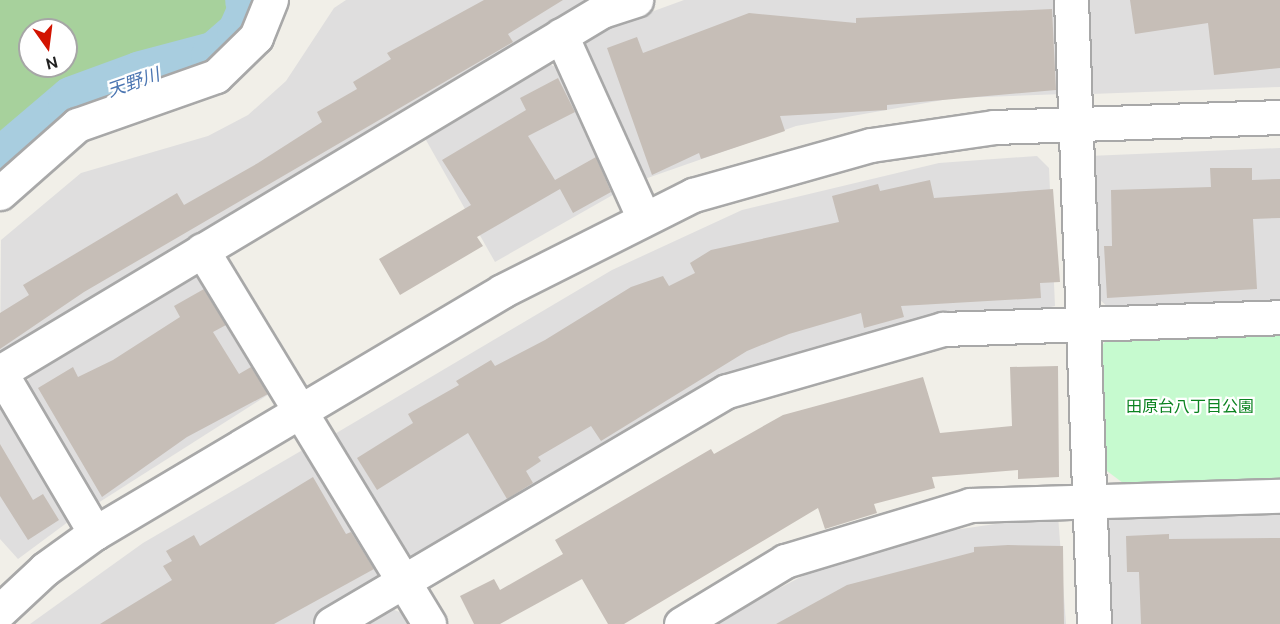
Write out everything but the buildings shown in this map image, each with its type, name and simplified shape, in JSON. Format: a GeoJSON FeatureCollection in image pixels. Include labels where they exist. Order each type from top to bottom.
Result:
{"type":"FeatureCollection","features":[{"type":"Feature","properties":{"kind":"street"},"geometry":{"type":"LineString","coordinates":[[0,193],[77,125],[216,76],[256,37],[271,0]]}},
{"type":"Feature","properties":{"kind":"street"},"geometry":{"type":"LineString","coordinates":[[95,533],[0,372],[602,11],[636,0]]}},
{"type":"Feature","properties":{"kind":"street"},"geometry":{"type":"LineString","coordinates":[[1071,0],[1081,323],[1094,624]]}},
{"type":"Feature","properties":{"kind":"street"},"geometry":{"type":"LineString","coordinates":[[561,35],[643,217]]}},
{"type":"Feature","properties":{"kind":"street"},"geometry":{"type":"LineString","coordinates":[[0,611],[45,569],[95,533],[502,291],[643,217],[769,171],[871,145],[994,127],[1280,117]]}},
{"type":"Feature","properties":{"kind":"street"},"geometry":{"type":"LineString","coordinates":[[202,250],[298,412],[429,624]]}},
{"type":"Feature","properties":{"kind":"street"},"geometry":{"type":"LineString","coordinates":[[331,624],[727,391],[944,329],[1280,317]]}},
{"type":"Feature","properties":{"kind":"street"},"geometry":{"type":"LineString","coordinates":[[681,624],[785,561],[970,505],[1280,496]]}},
{"type":"Feature","properties":{"kind":"shaded area"},"geometry":{"type":"Polygon","coordinates":[[[346,0],[617,0],[0,358],[1,240],[81,173],[208,136],[248,115],[286,81],[334,8],[346,0]]]}},
{"type":"Feature","properties":{"kind":"shaded area"},"geometry":{"type":"Polygon","coordinates":[[[684,0],[1055,0],[1063,94],[954,98],[796,126],[639,181],[582,56],[588,35],[684,0]]]}},
{"type":"Feature","properties":{"kind":"shaded area"},"geometry":{"type":"Polygon","coordinates":[[[1082,0],[1280,0],[1280,87],[1091,94],[1082,0]]]}},
{"type":"Feature","properties":{"kind":"shaded area"},"geometry":{"type":"Polygon","coordinates":[[[543,61],[564,71],[618,192],[495,262],[422,133],[543,61]]]}},
{"type":"Feature","properties":{"kind":"shaded area"},"geometry":{"type":"Polygon","coordinates":[[[1280,148],[1280,304],[1109,308],[1090,291],[1089,156],[1280,148]]]}},
{"type":"Feature","properties":{"kind":"shaded area"},"geometry":{"type":"Polygon","coordinates":[[[1037,156],[1049,168],[1055,306],[730,377],[420,558],[403,557],[333,435],[612,270],[742,210],[939,163],[1037,156]]]}},
{"type":"Feature","properties":{"kind":"shaded area"},"geometry":{"type":"Polygon","coordinates":[[[183,275],[209,275],[274,391],[98,503],[27,389],[30,367],[183,275]]]}},
{"type":"Feature","properties":{"kind":"shaded area"},"geometry":{"type":"Polygon","coordinates":[[[0,393],[76,516],[18,559],[0,539],[0,393]]]}},
{"type":"Feature","properties":{"kind":"shaded area"},"geometry":{"type":"Polygon","coordinates":[[[306,448],[381,571],[378,585],[313,624],[30,624],[143,543],[306,448]]]}},
{"type":"Feature","properties":{"kind":"shaded area"},"geometry":{"type":"Polygon","coordinates":[[[1280,507],[1280,624],[1106,624],[1100,526],[1118,513],[1280,507]]]}},
{"type":"Feature","properties":{"kind":"shaded area"},"geometry":{"type":"Polygon","coordinates":[[[1058,515],[1066,624],[711,624],[837,558],[912,536],[1058,515]]]}},
{"type":"Feature","properties":{"kind":"shaded area"},"geometry":{"type":"Polygon","coordinates":[[[389,608],[405,614],[411,624],[362,624],[389,608]]]}},
{"type":"Feature","properties":{"kind":"green space"},"geometry":{"type":"Polygon","coordinates":[[[0,0],[242,0],[234,33],[60,99],[0,148],[0,0]]]}},
{"type":"Feature","properties":{"kind":"green space","name":"田原台八丁目公園"},"geometry":{"type":"Polygon","coordinates":[[[1280,330],[1280,479],[1123,483],[1107,471],[1101,347],[1111,334],[1280,330]]]}},
{"type":"Feature","properties":{"kind":"waterway","name":"天野川"},"geometry":{"type":"LineString","coordinates":[[0,165],[74,102],[142,77],[217,57],[243,34],[254,9],[251,0]]}}]}
